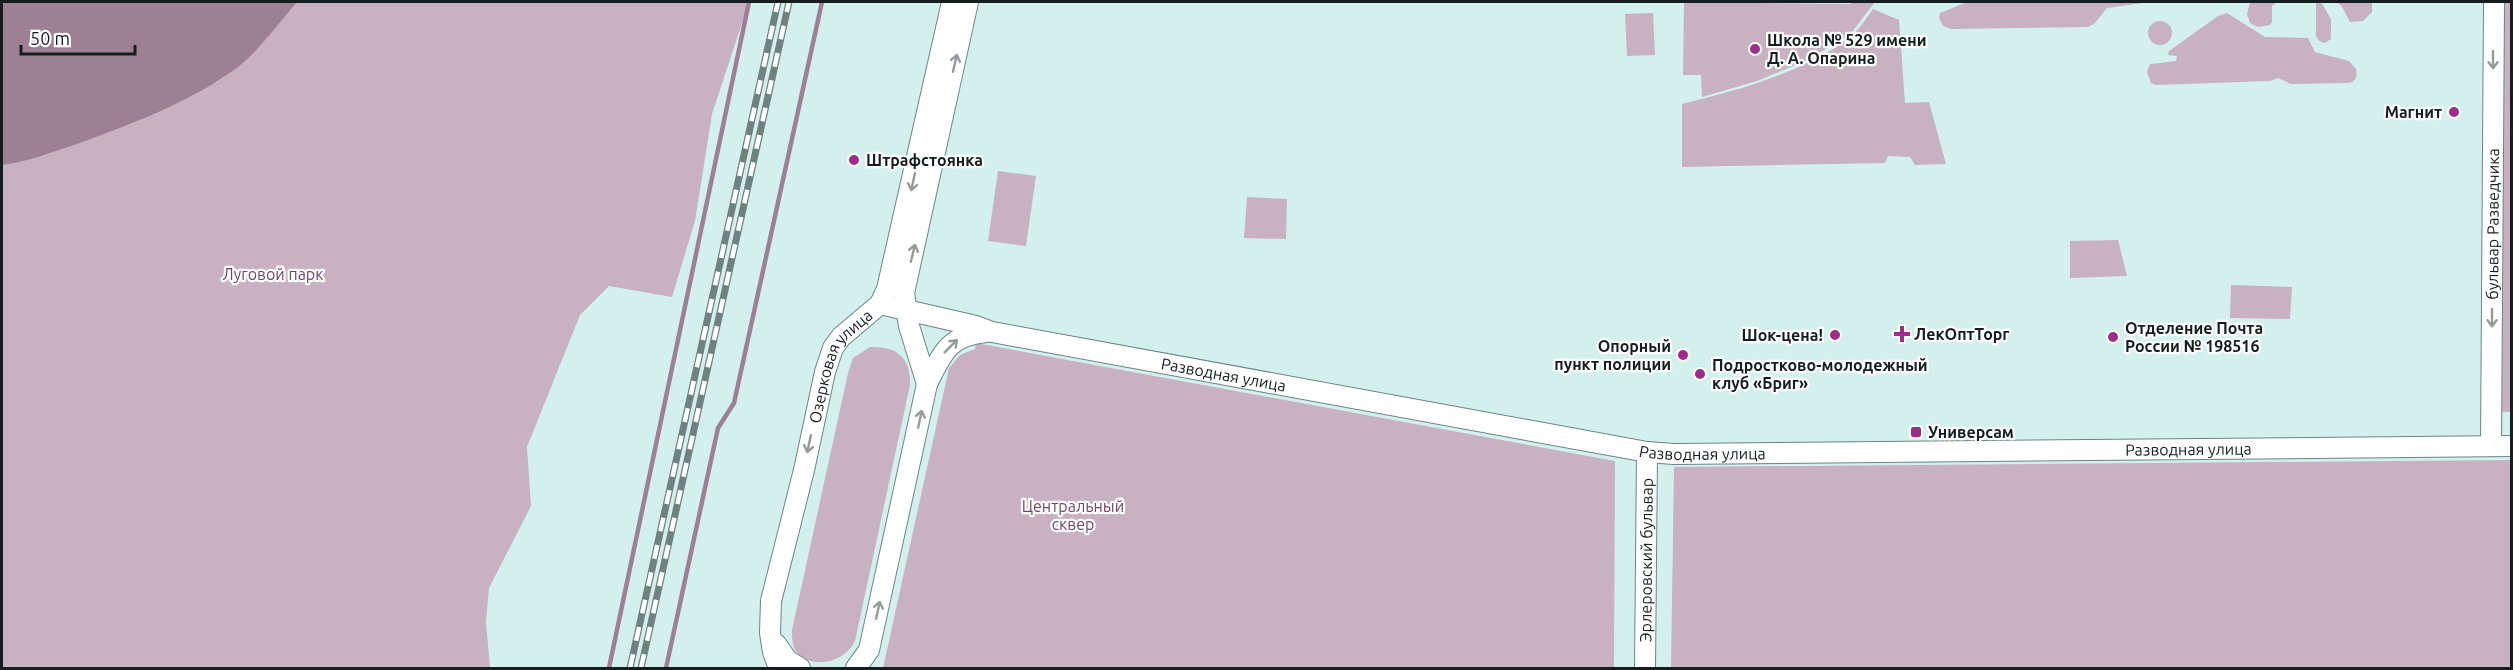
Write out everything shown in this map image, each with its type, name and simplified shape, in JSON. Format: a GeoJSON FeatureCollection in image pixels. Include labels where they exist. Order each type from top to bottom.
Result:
{"type":"FeatureCollection","features":[{"type":"Feature","properties":{"kind":"street","name":"Озерковая улица"},"geometry":{"type":"LineString","coordinates":[[779,669],[770,633],[771,601],[804,470],[825,372],[833,348],[841,337],[880,304],[893,273],[952,2]]}},
{"type":"Feature","properties":{"kind":"street"},"geometry":{"type":"LineString","coordinates":[[927,384],[906,311],[904,293],[968,2]]}},
{"type":"Feature","properties":{"kind":"street","name":"бульвар Разведчика"},"geometry":{"type":"LineString","coordinates":[[2491,446],[2494,2]]}},
{"type":"Feature","properties":{"kind":"street","name":"Разводная улица"},"geometry":{"type":"LineString","coordinates":[[880,304],[976,326],[992,332],[1647,452],[1674,454],[2511,446]]}},
{"type":"Feature","properties":{"kind":"street"},"geometry":{"type":"LineString","coordinates":[[856,667],[869,650],[927,384],[940,359],[954,341],[974,334],[992,332]]}},
{"type":"Feature","properties":{"kind":"street","name":"Эрлеровский бульвар"},"geometry":{"type":"LineString","coordinates":[[1645,669],[1647,452]]}},
{"type":"Feature","properties":{"kind":"street"},"geometry":{"type":"LineString","coordinates":[[770,633],[780,651],[800,669]]}},
{"type":"Feature","properties":{"kind":"green space","name":"Луговой парк"},"geometry":{"type":"Polygon","coordinates":[[[2,2],[749,2],[712,114],[695,221],[672,297],[609,286],[580,315],[527,447],[531,506],[489,588],[486,622],[490,668],[2,668],[2,2]]]}},
{"type":"Feature","properties":{"kind":"green space","name":"Школа № 529 имени Д. А. Опарина"},"geometry":{"type":"Polygon","coordinates":[[[1684,2],[1850,4],[1851,2],[1875,2],[1849,36],[1805,61],[1757,81],[1702,97],[1701,75],[1683,75],[1684,2]]]}},
{"type":"Feature","properties":{"kind":"green space"},"geometry":{"type":"Polygon","coordinates":[[[1967,2],[2150,2],[2107,8],[2095,23],[2088,27],[1951,29],[1943,26],[1939,18],[1940,13],[1967,2]]]}},
{"type":"Feature","properties":{"kind":"green space"},"geometry":{"type":"Polygon","coordinates":[[[2250,2],[2277,2],[2272,6],[2270,25],[2258,27],[2250,23],[2247,14],[2250,2]]]}},
{"type":"Feature","properties":{"kind":"green space"},"geometry":{"type":"Polygon","coordinates":[[[2316,2],[2321,2],[2331,19],[2331,39],[2325,43],[2319,41],[2316,36],[2316,2]]]}},
{"type":"Feature","properties":{"kind":"green space"},"geometry":{"type":"Polygon","coordinates":[[[2335,2],[2372,2],[2372,12],[2363,21],[2350,22],[2341,5],[2335,2]]]}},
{"type":"Feature","properties":{"kind":"green space"},"geometry":{"type":"Polygon","coordinates":[[[2502,2],[2511,2],[2512,412],[2499,412],[2502,2]]]}},
{"type":"Feature","properties":{"kind":"green space"},"geometry":{"type":"Polygon","coordinates":[[[1873,9],[1899,20],[1905,103],[1929,102],[1946,164],[1915,165],[1910,157],[1888,156],[1885,163],[1682,167],[1682,104],[1769,79],[1812,61],[1853,35],[1873,9]]]}},
{"type":"Feature","properties":{"kind":"green space"},"geometry":{"type":"Polygon","coordinates":[[[1653,13],[1655,55],[1627,56],[1625,14],[1653,13]]]}},
{"type":"Feature","properties":{"kind":"green space"},"geometry":{"type":"Polygon","coordinates":[[[2227,13],[2265,37],[2308,38],[2315,52],[2349,61],[2356,69],[2357,75],[2352,82],[2347,83],[2291,84],[2278,78],[2270,81],[2156,85],[2151,83],[2147,72],[2150,64],[2176,61],[2177,56],[2168,55],[2169,51],[2218,16],[2227,13]]]}},
{"type":"Feature","properties":{"kind":"green space"},"geometry":{"type":"Polygon","coordinates":[[[2160,21],[2168,25],[2172,33],[2168,41],[2160,45],[2152,41],[2148,33],[2152,25],[2160,21]]]}},
{"type":"Feature","properties":{"kind":"green space"},"geometry":{"type":"Polygon","coordinates":[[[998,171],[1036,176],[1026,246],[988,241],[998,171]]]}},
{"type":"Feature","properties":{"kind":"green space"},"geometry":{"type":"Polygon","coordinates":[[[1247,197],[1287,199],[1286,239],[1244,238],[1247,197]]]}},
{"type":"Feature","properties":{"kind":"green space"},"geometry":{"type":"Polygon","coordinates":[[[2118,240],[2127,276],[2070,278],[2070,241],[2118,240]]]}},
{"type":"Feature","properties":{"kind":"green space"},"geometry":{"type":"Polygon","coordinates":[[[2231,285],[2292,287],[2290,319],[2230,318],[2231,285]]]}},
{"type":"Feature","properties":{"kind":"green space","name":"Центральный сквер"},"geometry":{"type":"Polygon","coordinates":[[[976,343],[1615,461],[1614,668],[883,668],[949,368],[960,355],[975,349],[976,343]]]}},
{"type":"Feature","properties":{"kind":"green space"},"geometry":{"type":"Polygon","coordinates":[[[870,347],[895,351],[905,361],[910,376],[910,385],[855,641],[837,659],[812,661],[795,651],[792,630],[848,373],[853,358],[870,347]]]}},
{"type":"Feature","properties":{"kind":"green space"},"geometry":{"type":"Polygon","coordinates":[[[2511,460],[2511,668],[1671,668],[1674,467],[2511,460]]]}},
{"type":"Feature","properties":{"kind":"shaded area"},"geometry":{"type":"Polygon","coordinates":[[[2,2],[297,2],[249,57],[231,72],[195,94],[136,121],[77,144],[2,165],[2,2]]]}},
{"type":"Feature","properties":{"kind":"waterway"},"geometry":{"type":"LineString","coordinates":[[609,668],[749,2]]}},
{"type":"Feature","properties":{"kind":"waterway"},"geometry":{"type":"LineString","coordinates":[[666,668],[718,428],[734,403],[822,2]]}},
{"type":"Feature","properties":{"kind":"railway"},"geometry":{"type":"LineString","coordinates":[[630,668],[778,2]]}},
{"type":"Feature","properties":{"kind":"railway"},"geometry":{"type":"LineString","coordinates":[[641,668],[789,2]]}},
{"type":"Feature","properties":{"kind":"place","name":"Школа № 529 имени Д. А. Опарина"},"geometry":{"type":"Point","coordinates":[1755,49]}},
{"type":"Feature","properties":{"kind":"place","name":"Магнит"},"geometry":{"type":"Point","coordinates":[2454,112]}},
{"type":"Feature","properties":{"kind":"place","name":"Штрафстоянка"},"geometry":{"type":"Point","coordinates":[854,160]}},
{"type":"Feature","properties":{"kind":"place","name":"ЛекОптТорг"},"geometry":{"type":"Point","coordinates":[1902,334]}},
{"type":"Feature","properties":{"kind":"place","name":"Шок-цена!"},"geometry":{"type":"Point","coordinates":[1835,335]}},
{"type":"Feature","properties":{"kind":"place","name":"Отделение Почта России № 198516"},"geometry":{"type":"Point","coordinates":[2113,337]}},
{"type":"Feature","properties":{"kind":"place","name":"Опорный пункт полиции"},"geometry":{"type":"Point","coordinates":[1683,355]}},
{"type":"Feature","properties":{"kind":"place","name":"Подростково-молодежный клуб «Бриг»"},"geometry":{"type":"Point","coordinates":[1700,374]}},
{"type":"Feature","properties":{"kind":"place","name":"Универсам"},"geometry":{"type":"Point","coordinates":[1916,432]}}]}
